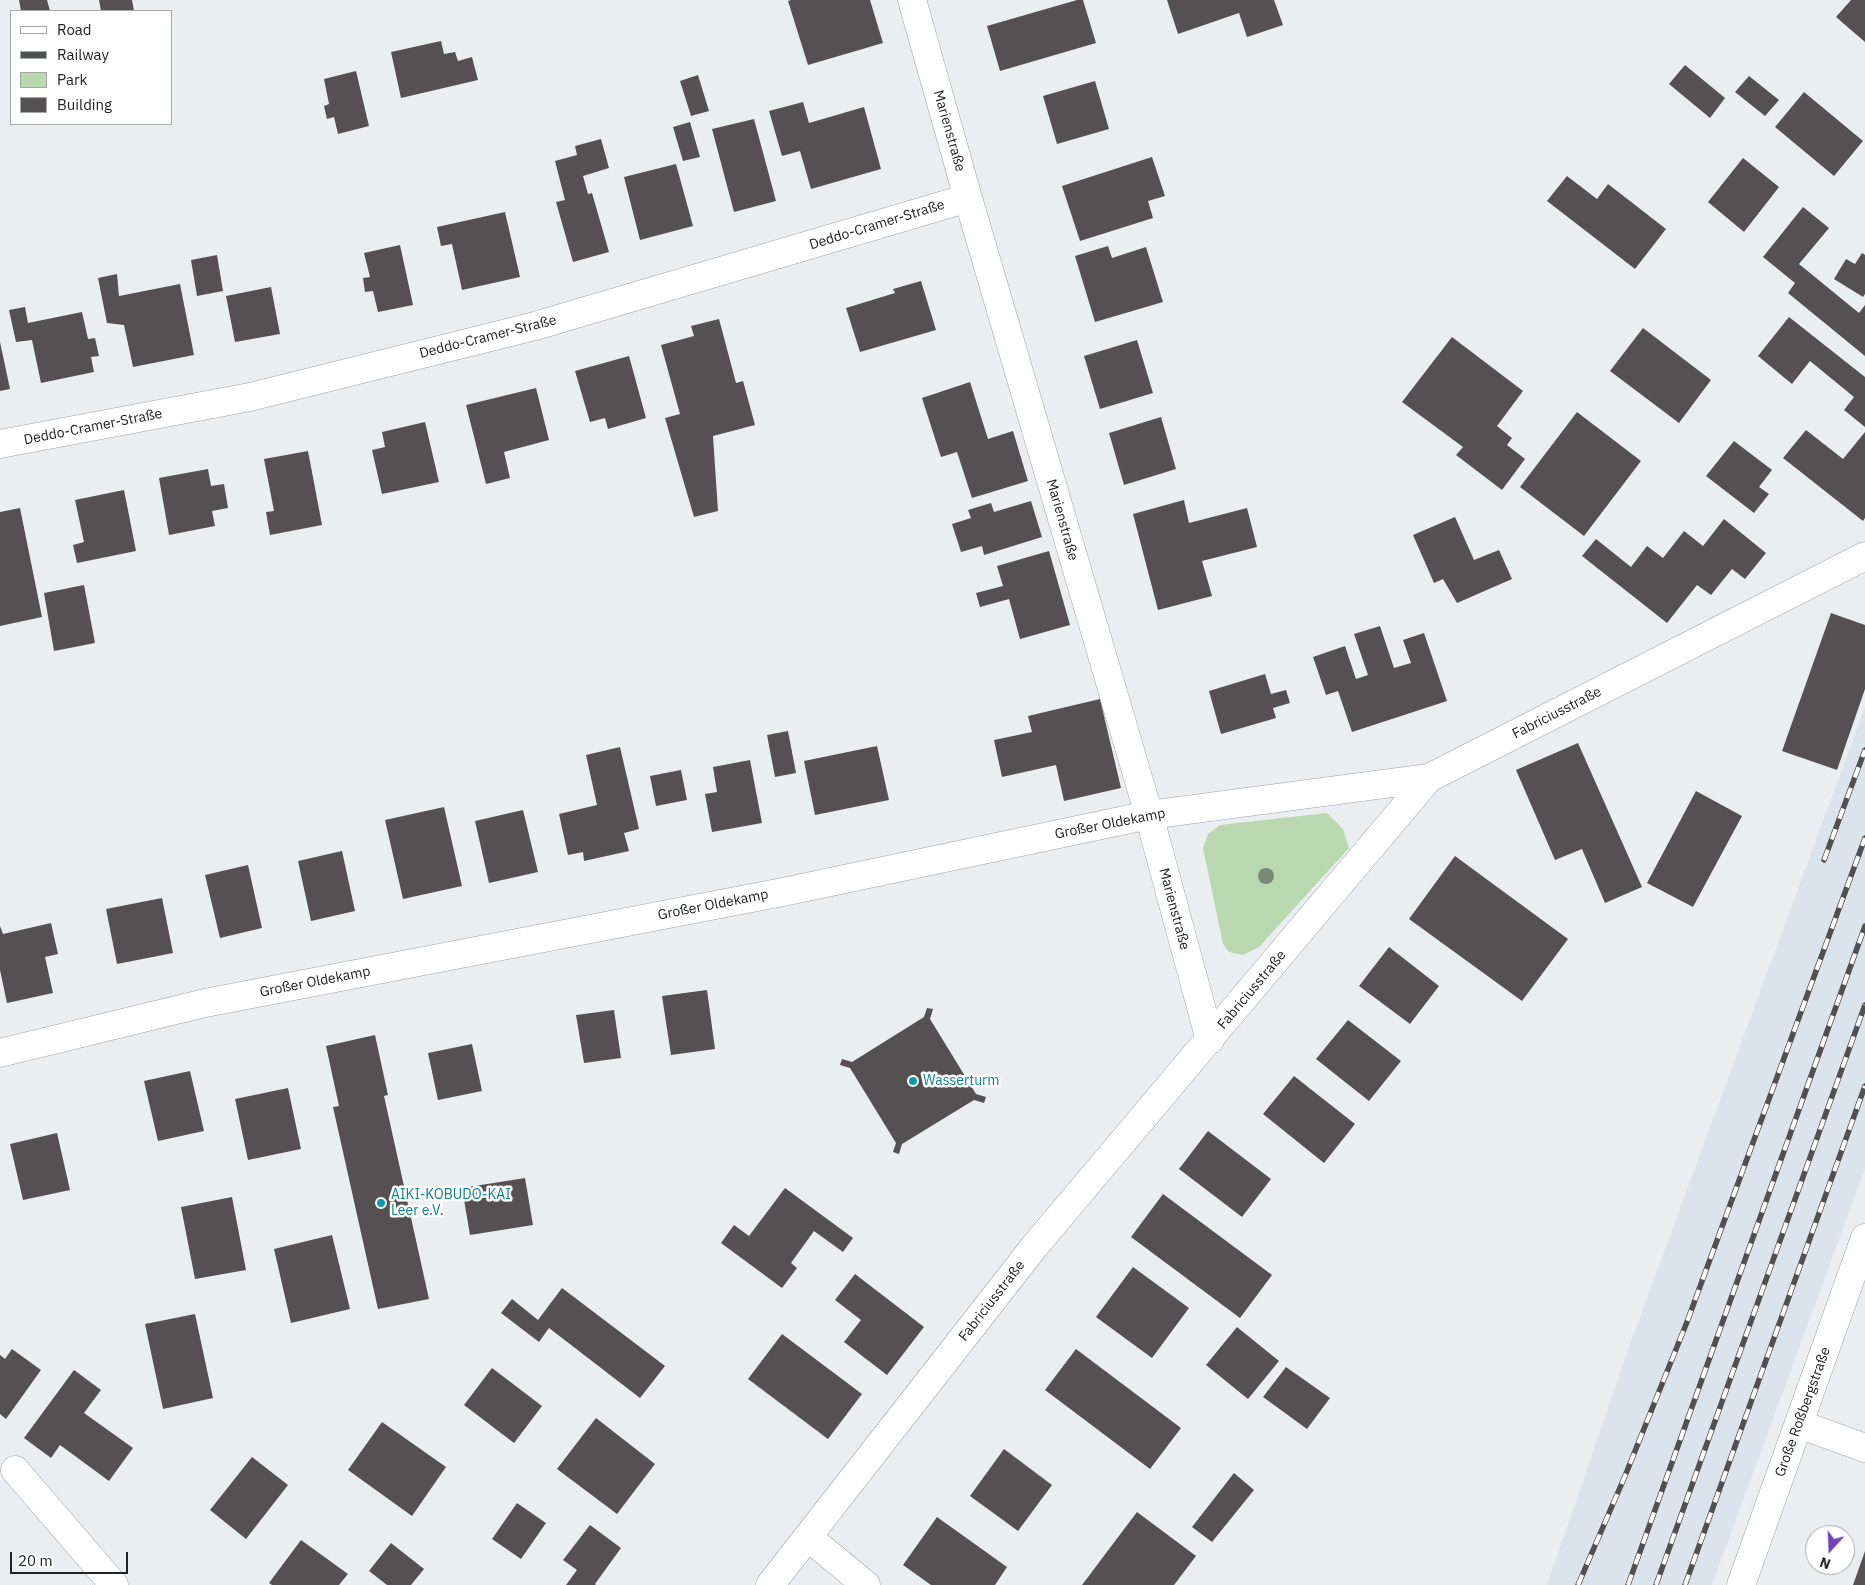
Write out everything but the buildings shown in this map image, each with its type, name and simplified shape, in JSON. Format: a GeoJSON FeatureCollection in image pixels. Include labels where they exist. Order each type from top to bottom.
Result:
{"type":"FeatureCollection","features":[{"type":"Feature","properties":{"kind":"street","name":"Marienstraße"},"geometry":{"type":"LineString","coordinates":[[912,0],[1149,816],[1210,1040]]}},
{"type":"Feature","properties":{"kind":"street","name":"Deddo-Cramer-Straße"},"geometry":{"type":"LineString","coordinates":[[0,444],[250,397],[535,326],[968,198]]}},
{"type":"Feature","properties":{"kind":"street","name":"Fabriciusstraße"},"geometry":{"type":"LineString","coordinates":[[770,1585],[1034,1247],[1429,778],[1865,556]]}},
{"type":"Feature","properties":{"kind":"street","name":"Großer Oldekamp"},"geometry":{"type":"LineString","coordinates":[[0,1053],[205,1002],[783,892],[1149,816],[1429,778]]}},
{"type":"Feature","properties":{"kind":"street","name":"Große Roßbergstraße"},"geometry":{"type":"LineString","coordinates":[[1741,1585],[1865,1238]]}},
{"type":"Feature","properties":{"kind":"street"},"geometry":{"type":"LineString","coordinates":[[1799,1424],[1865,1448]]}},
{"type":"Feature","properties":{"kind":"street"},"geometry":{"type":"LineString","coordinates":[[15,1470],[114,1585]]}},
{"type":"Feature","properties":{"kind":"street"},"geometry":{"type":"LineString","coordinates":[[808,1537],[866,1585]]}},
{"type":"Feature","properties":{"kind":"shaded area"},"geometry":{"type":"Polygon","coordinates":[[[1865,707],[1865,1169],[1712,1585],[1547,1585],[1630,1344],[1865,707]]]}},
{"type":"Feature","properties":{"kind":"green space"},"geometry":{"type":"Polygon","coordinates":[[[1327,813],[1343,829],[1349,848],[1259,947],[1243,955],[1229,952],[1223,944],[1203,848],[1208,834],[1220,825],[1327,813]]]}},
{"type":"Feature","properties":{"kind":"railway"},"geometry":{"type":"LineString","coordinates":[[1824,860],[1865,750]]}},
{"type":"Feature","properties":{"kind":"railway"},"geometry":{"type":"LineString","coordinates":[[1578,1585],[1625,1476],[1687,1322],[1865,838]]}},
{"type":"Feature","properties":{"kind":"railway"},"geometry":{"type":"LineString","coordinates":[[1628,1585],[1865,926]]}},
{"type":"Feature","properties":{"kind":"railway"},"geometry":{"type":"LineString","coordinates":[[1656,1585],[1865,1005]]}},
{"type":"Feature","properties":{"kind":"railway"},"geometry":{"type":"LineString","coordinates":[[1685,1585],[1865,1086]]}},
{"type":"Feature","properties":{"kind":"place","name":"Wasserturm"},"geometry":{"type":"Point","coordinates":[913,1081]}},
{"type":"Feature","properties":{"kind":"place","name":"AIKI-KOBUDO-KAI Leer e.V."},"geometry":{"type":"Point","coordinates":[381,1203]}}]}
